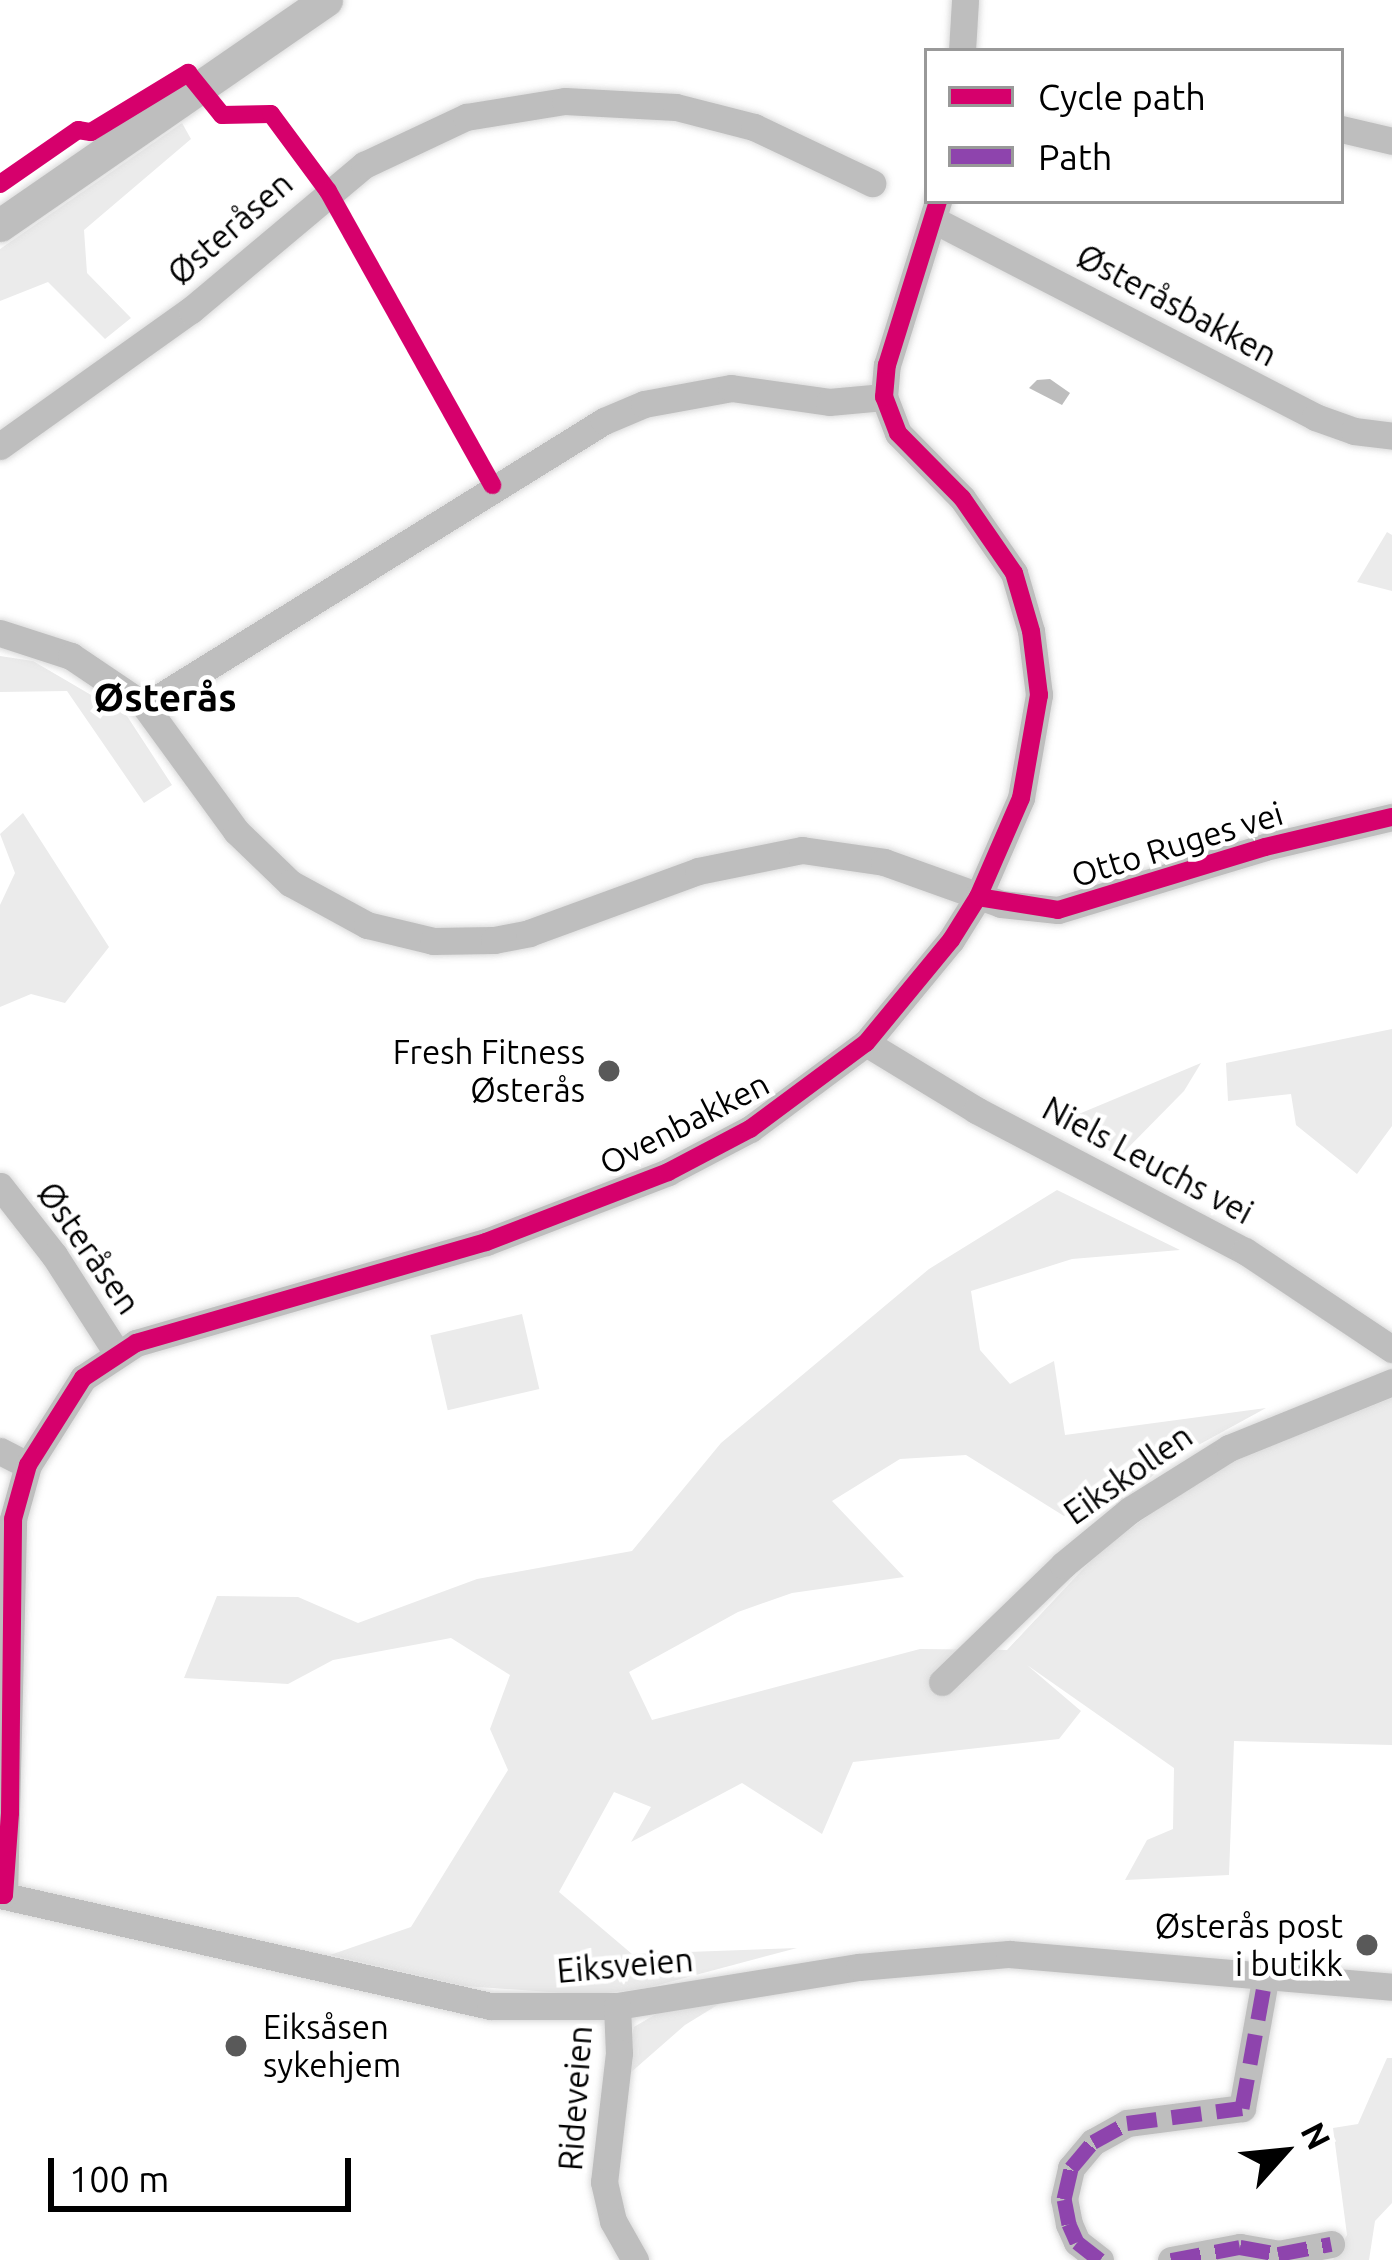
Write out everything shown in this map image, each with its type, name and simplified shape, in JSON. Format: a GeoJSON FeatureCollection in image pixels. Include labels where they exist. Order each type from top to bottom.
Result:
{"type":"FeatureCollection","features":[{"type":"Feature","properties":{"kind":"main road"},"geometry":{"type":"LineString","coordinates":[[0,225],[326,0]]}},
{"type":"Feature","properties":{"kind":"street"},"geometry":{"type":"LineString","coordinates":[[962,48],[964,0]]}},
{"type":"Feature","properties":{"kind":"street","name":"Østeråsen"},"geometry":{"type":"LineString","coordinates":[[0,446],[139,350],[364,165],[466,117],[565,101],[676,107],[754,127],[872,183]]}},
{"type":"Feature","properties":{"kind":"street"},"geometry":{"type":"LineString","coordinates":[[1344,130],[1392,141]]}},
{"type":"Feature","properties":{"kind":"street"},"geometry":{"type":"LineString","coordinates":[[145,706],[604,421],[644,404],[731,388],[830,402],[884,398],[887,365],[936,211]]}},
{"type":"Feature","properties":{"kind":"street","name":"Østeråsbakken"},"geometry":{"type":"LineString","coordinates":[[936,211],[1315,417],[1392,436]]}},
{"type":"Feature","properties":{"kind":"street","name":"Ovenbakken"},"geometry":{"type":"LineString","coordinates":[[2,1895],[10,1813],[10,1546],[28,1465],[67,1397],[117,1353],[175,1330],[486,1242],[652,1179],[779,1111],[866,1043],[951,940],[978,897],[1021,798],[1034,745],[1039,694],[1031,631],[1014,573],[994,538],[898,433],[884,398]]}},
{"type":"Feature","properties":{"kind":"street","name":"Otto Ruges vei"},"geometry":{"type":"LineString","coordinates":[[0,633],[71,656],[145,706],[264,860],[320,901],[400,935],[466,942],[529,933],[698,871],[802,850],[884,862],[978,897],[1058,910],[1265,847],[1392,817]]}},
{"type":"Feature","properties":{"kind":"street","name":"Niels Leuchs vei"},"geometry":{"type":"LineString","coordinates":[[866,1043],[976,1110],[1245,1251],[1392,1349]]}},
{"type":"Feature","properties":{"kind":"street","name":"Østeråsen"},"geometry":{"type":"LineString","coordinates":[[0,1186],[54,1255],[117,1353]]}},
{"type":"Feature","properties":{"kind":"street","name":"Eikskollen"},"geometry":{"type":"LineString","coordinates":[[942,1682],[1063,1564],[1130,1510],[1229,1448],[1392,1382]]}},
{"type":"Feature","properties":{"kind":"street"},"geometry":{"type":"LineString","coordinates":[[0,1451],[28,1465]]}},
{"type":"Feature","properties":{"kind":"street","name":"Eiksveien"},"geometry":{"type":"LineString","coordinates":[[2,1895],[442,1997],[520,2008],[617,2006],[859,1967],[981,1955],[1078,1957],[1392,1987]]}},
{"type":"Feature","properties":{"kind":"street"},"geometry":{"type":"LineString","coordinates":[[1100,2260],[1077,2242],[1069,2224],[1064,2199],[1071,2168],[1093,2142],[1127,2123],[1242,2108],[1266,1974]]}},
{"type":"Feature","properties":{"kind":"street","name":"Rideveien"},"geometry":{"type":"LineString","coordinates":[[617,2006],[619,2053],[604,2182],[613,2222],[635,2260]]}},
{"type":"Feature","properties":{"kind":"street"},"geometry":{"type":"LineString","coordinates":[[1171,2260],[1240,2247],[1278,2254],[1331,2244]]}},
{"type":"Feature","properties":{"kind":"shaded area"},"geometry":{"type":"Polygon","coordinates":[[[182,123],[191,139],[84,230],[87,273],[131,318],[105,339],[48,282],[0,301],[0,249],[182,123]]]}},
{"type":"Feature","properties":{"kind":"shaded area"},"geometry":{"type":"Polygon","coordinates":[[[1050,379],[1070,393],[1062,405],[1029,388],[1037,380],[1050,379]]]}},
{"type":"Feature","properties":{"kind":"shaded area"},"geometry":{"type":"Polygon","coordinates":[[[1387,532],[1392,535],[1392,591],[1357,582],[1387,532]]]}},
{"type":"Feature","properties":{"kind":"shaded area"},"geometry":{"type":"Polygon","coordinates":[[[0,656],[33,661],[127,716],[172,785],[144,803],[67,691],[0,692],[0,656]]]}},
{"type":"Feature","properties":{"kind":"shaded area"},"geometry":{"type":"Polygon","coordinates":[[[23,813],[109,947],[65,1003],[31,994],[0,1007],[0,905],[15,873],[0,834],[23,813]]]}},
{"type":"Feature","properties":{"kind":"shaded area"},"geometry":{"type":"Polygon","coordinates":[[[1392,1029],[1392,1126],[1357,1174],[1296,1125],[1291,1094],[1228,1101],[1226,1063],[1392,1029]]]}},
{"type":"Feature","properties":{"kind":"shaded area"},"geometry":{"type":"Polygon","coordinates":[[[1201,1063],[1184,1091],[1119,1157],[1062,1121],[1201,1063]]]}},
{"type":"Feature","properties":{"kind":"shaded area"},"geometry":{"type":"Polygon","coordinates":[[[1057,1190],[1180,1250],[1072,1259],[971,1291],[980,1350],[1010,1384],[1054,1361],[1065,1435],[1266,1408],[1173,1459],[1117,1505],[1103,1489],[1064,1516],[966,1455],[900,1459],[832,1501],[904,1577],[792,1593],[738,1612],[629,1672],[652,1720],[920,1649],[1007,1650],[1100,1551],[1172,1498],[1241,1457],[1392,1398],[1392,1745],[1234,1741],[1229,1875],[1125,1880],[1147,1840],[1173,1829],[1174,1768],[1027,1665],[1081,1711],[1059,1739],[853,1762],[822,1834],[742,1783],[631,1842],[651,1807],[614,1792],[559,1892],[632,1954],[797,1948],[647,1988],[591,1995],[464,1986],[330,1955],[411,1927],[508,1770],[490,1729],[510,1675],[451,1638],[333,1660],[288,1684],[184,1678],[217,1596],[298,1597],[358,1623],[477,1579],[632,1551],[721,1443],[929,1269],[1057,1190]]]}},
{"type":"Feature","properties":{"kind":"shaded area"},"geometry":{"type":"Polygon","coordinates":[[[522,1314],[539,1389],[448,1410],[430,1335],[522,1314]]]}},
{"type":"Feature","properties":{"kind":"shaded area"},"geometry":{"type":"Polygon","coordinates":[[[724,2001],[685,2025],[621,2081],[634,2027],[661,2011],[724,2001]]]}},
{"type":"Feature","properties":{"kind":"shaded area"},"geometry":{"type":"Polygon","coordinates":[[[1387,2058],[1392,2058],[1392,2203],[1375,2221],[1369,2260],[1333,2260],[1347,2235],[1333,2128],[1358,2124],[1387,2058]]]}},
{"type":"Feature","properties":{"kind":"marked path"},"geometry":{"type":"LineString","coordinates":[[1100,2260],[1077,2242],[1069,2224],[1064,2199],[1071,2168],[1093,2142],[1127,2123],[1242,2108],[1266,1974]]}},
{"type":"Feature","properties":{"kind":"marked path"},"geometry":{"type":"LineString","coordinates":[[1171,2260],[1240,2247],[1278,2254],[1331,2244]]}},
{"type":"Feature","properties":{"kind":"cycle path"},"geometry":{"type":"LineString","coordinates":[[0,184],[78,130],[91,132],[188,73],[222,115],[271,114],[328,191],[492,485]]}},
{"type":"Feature","properties":{"kind":"cycle path"},"geometry":{"type":"LineString","coordinates":[[0,1895],[4,1895],[10,1813],[13,1519],[28,1465],[83,1378],[136,1343],[486,1242],[668,1172],[750,1129],[866,1043],[951,940],[978,897],[1021,798],[1039,695],[1031,631],[1014,573],[962,498],[898,433],[884,397],[887,365],[937,204]]}},
{"type":"Feature","properties":{"kind":"cycle path"},"geometry":{"type":"LineString","coordinates":[[978,897],[1058,910],[1265,847],[1392,817]]}},
{"type":"Feature","properties":{"kind":"place","name":"Fresh Fitness Østerås"},"geometry":{"type":"Point","coordinates":[609,1071]}},
{"type":"Feature","properties":{"kind":"place","name":"Østerås post i butikk"},"geometry":{"type":"Point","coordinates":[1367,1945]}},
{"type":"Feature","properties":{"kind":"place","name":"Eiksåsen sykehjem"},"geometry":{"type":"Point","coordinates":[236,2046]}},
{"type":"Feature","properties":{"kind":"district","name":"Østerås"},"geometry":{"type":"Point","coordinates":[165,697]}}]}
